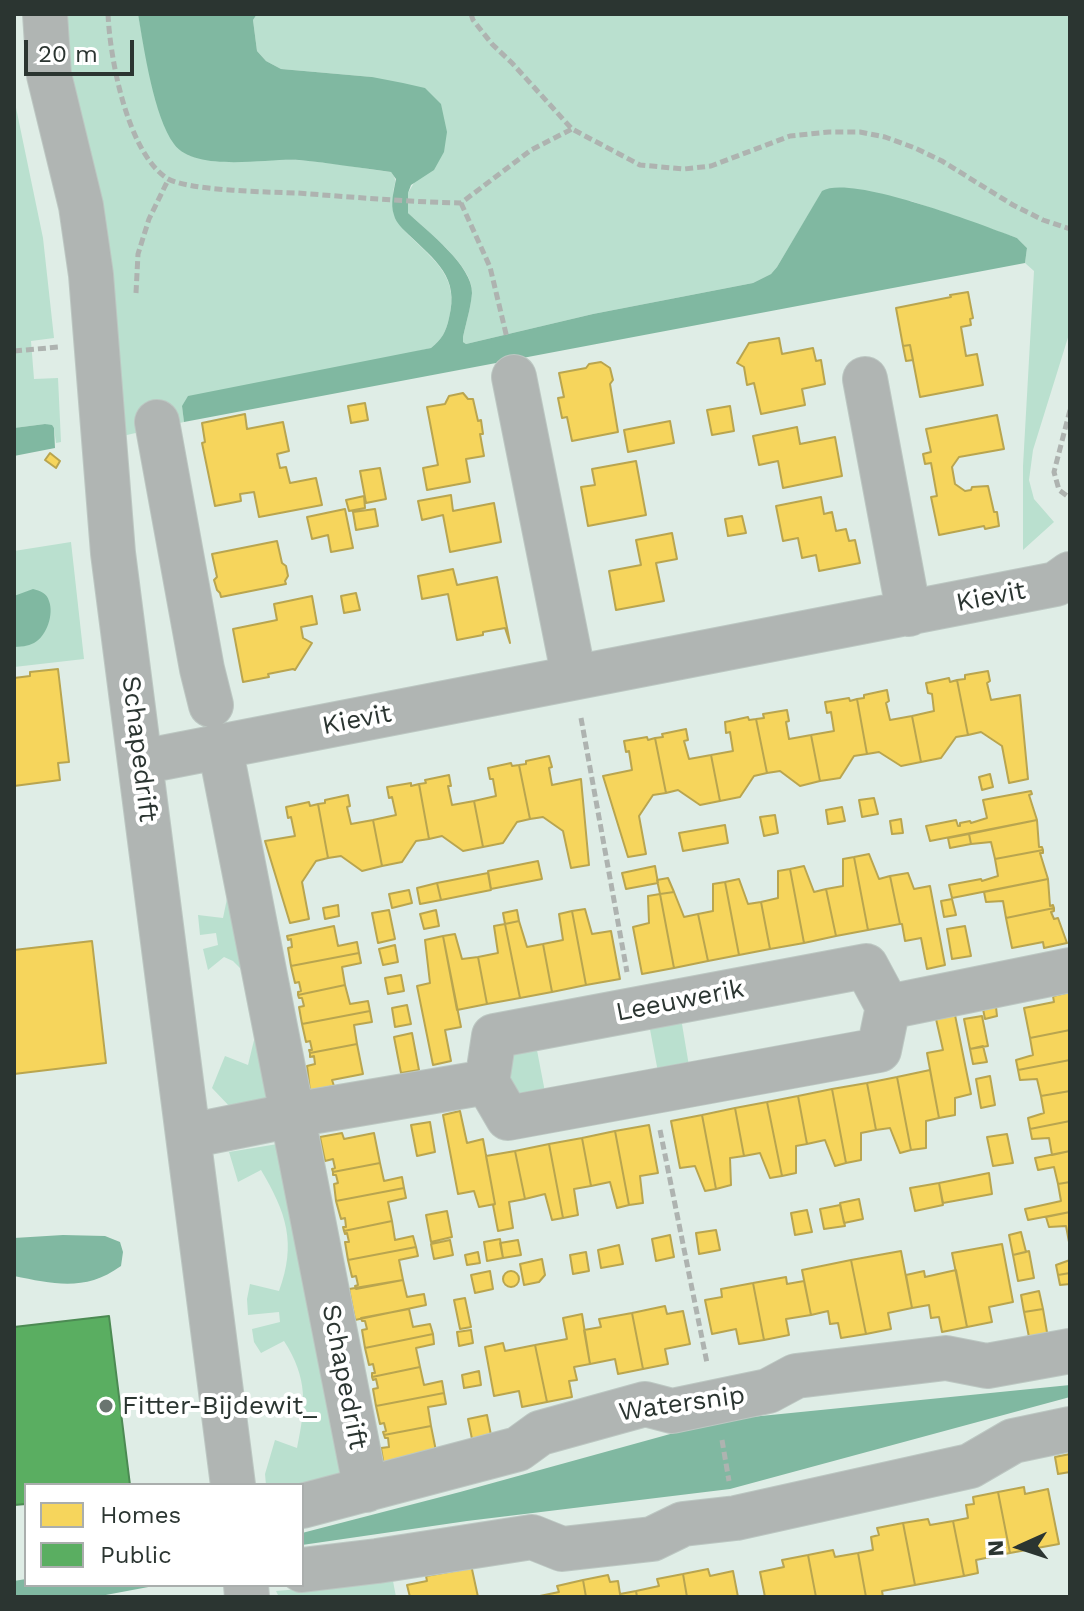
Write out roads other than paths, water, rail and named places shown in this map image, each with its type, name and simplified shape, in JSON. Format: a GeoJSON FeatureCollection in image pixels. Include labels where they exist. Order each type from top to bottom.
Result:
{"type":"FeatureCollection","features":[{"type":"Feature","properties":{"kind":"street","name":"Schapedrift"},"geometry":{"type":"LineString","coordinates":[[45,14],[49,75],[81,206],[91,275],[113,553],[233,1483]]}},
{"type":"Feature","properties":{"kind":"street"},"geometry":{"type":"LineString","coordinates":[[514,377],[574,677]]}},
{"type":"Feature","properties":{"kind":"street"},"geometry":{"type":"LineString","coordinates":[[865,379],[909,614]]}},
{"type":"Feature","properties":{"kind":"street","name":"Schapedrift"},"geometry":{"type":"LineString","coordinates":[[157,422],[202,669],[216,726],[366,1490]]}},
{"type":"Feature","properties":{"kind":"street"},"geometry":{"type":"LineString","coordinates":[[113,553],[179,546]]}},
{"type":"Feature","properties":{"kind":"street","name":"Kievit"},"geometry":{"type":"LineString","coordinates":[[141,762],[216,726],[574,677],[1056,584],[1070,574]]}},
{"type":"Feature","properties":{"kind":"street","name":"Leeuwerik"},"geometry":{"type":"LineString","coordinates":[[487,1082],[494,1036],[866,966],[888,1007]]}},
{"type":"Feature","properties":{"kind":"street"},"geometry":{"type":"LineString","coordinates":[[189,1136],[487,1082],[508,1118],[879,1050],[888,1007],[1070,970]]}},
{"type":"Feature","properties":{"kind":"street","name":"Watersnip"},"geometry":{"type":"LineString","coordinates":[[304,1506],[518,1449],[540,1433],[645,1404],[672,1411],[768,1391],[796,1376],[946,1358],[987,1366],[1070,1351]]}},
{"type":"Feature","properties":{"kind":"street"},"geometry":{"type":"LineString","coordinates":[[304,1570],[380,1579],[532,1537],[562,1549],[652,1539],[683,1524],[736,1518],[970,1466],[1013,1441],[1070,1429]]}},
{"type":"Feature","properties":{"kind":"place","name":"Fitter-Bijdewit_"},"geometry":{"type":"Point","coordinates":[106,1406]}}]}
